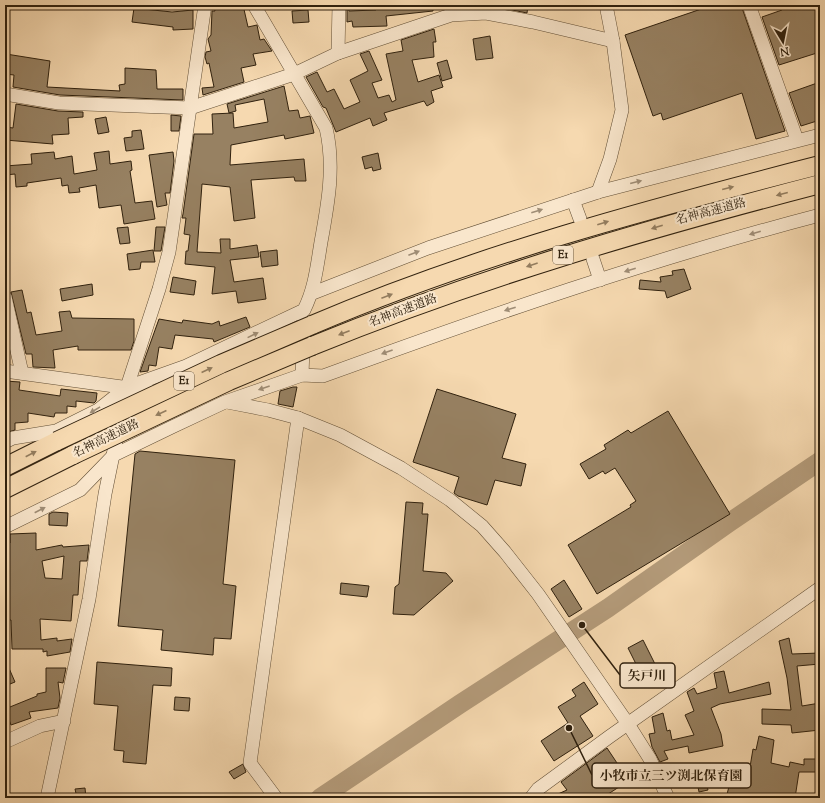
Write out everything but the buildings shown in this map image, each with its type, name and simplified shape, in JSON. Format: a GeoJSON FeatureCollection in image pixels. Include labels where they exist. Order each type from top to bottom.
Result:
{"type":"FeatureCollection","features":[{"type":"Feature","properties":{"kind":"highway","name":"名神高速道路"},"geometry":{"type":"LineString","coordinates":[[5,467],[221,364],[308,318],[540,242],[669,203],[820,165]]}},
{"type":"Feature","properties":{"kind":"highway","name":"名神高速道路"},"geometry":{"type":"LineString","coordinates":[[5,489],[229,381],[312,346],[444,296],[546,261],[675,222],[820,184]]}},
{"type":"Feature","properties":{"kind":"street"},"geometry":{"type":"LineString","coordinates":[[47,798],[89,599],[105,494],[127,387],[159,289],[168,252],[205,5]]}},
{"type":"Feature","properties":{"kind":"street"},"geometry":{"type":"LineString","coordinates":[[254,5],[326,128],[331,147],[330,187],[308,318],[302,375]]}},
{"type":"Feature","properties":{"kind":"street"},"geometry":{"type":"LineString","coordinates":[[338,53],[339,5]]}},
{"type":"Feature","properties":{"kind":"street"},"geometry":{"type":"LineString","coordinates":[[598,192],[610,159],[622,110],[613,41],[606,5]]}},
{"type":"Feature","properties":{"kind":"street"},"geometry":{"type":"LineString","coordinates":[[749,5],[797,140]]}},
{"type":"Feature","properties":{"kind":"street"},"geometry":{"type":"LineString","coordinates":[[5,94],[58,103],[190,108],[294,74],[338,53],[451,16],[486,13],[533,22],[613,41]]}},
{"type":"Feature","properties":{"kind":"street"},"geometry":{"type":"LineString","coordinates":[[313,293],[428,248],[598,192],[820,135]]}},
{"type":"Feature","properties":{"kind":"street"},"geometry":{"type":"LineString","coordinates":[[573,200],[580,219]]}},
{"type":"Feature","properties":{"kind":"street"},"geometry":{"type":"LineString","coordinates":[[5,527],[80,490],[114,455],[225,402],[302,375],[323,376],[484,317],[708,246],[820,215]]}},
{"type":"Feature","properties":{"kind":"street"},"geometry":{"type":"LineString","coordinates":[[593,259],[600,280]]}},
{"type":"Feature","properties":{"kind":"street"},"geometry":{"type":"LineString","coordinates":[[5,297],[22,373]]}},
{"type":"Feature","properties":{"kind":"street"},"geometry":{"type":"LineString","coordinates":[[5,442],[13,438],[56,431],[98,410],[127,387],[186,366],[308,318]]}},
{"type":"Feature","properties":{"kind":"street"},"geometry":{"type":"LineString","coordinates":[[5,371],[127,387],[268,410],[298,418],[347,439],[401,468],[450,500],[482,526],[505,552],[576,648],[628,724],[650,759],[668,798]]}},
{"type":"Feature","properties":{"kind":"street"},"geometry":{"type":"LineString","coordinates":[[276,798],[250,763],[298,418]]}},
{"type":"Feature","properties":{"kind":"street"},"geometry":{"type":"LineString","coordinates":[[531,798],[538,789],[820,588]]}},
{"type":"Feature","properties":{"kind":"street"},"geometry":{"type":"LineString","coordinates":[[5,742],[40,726],[64,721]]}},
{"type":"Feature","properties":{"kind":"waterway"},"geometry":{"type":"LineString","coordinates":[[320,798],[460,704],[608,608],[820,461]]}},
{"type":"Feature","properties":{"kind":"place","name":"矢戸川"},"geometry":{"type":"Point","coordinates":[582,625]}},
{"type":"Feature","properties":{"kind":"place","name":"小牧市立三ツ渕北保育園"},"geometry":{"type":"Point","coordinates":[569,728]}}]}
